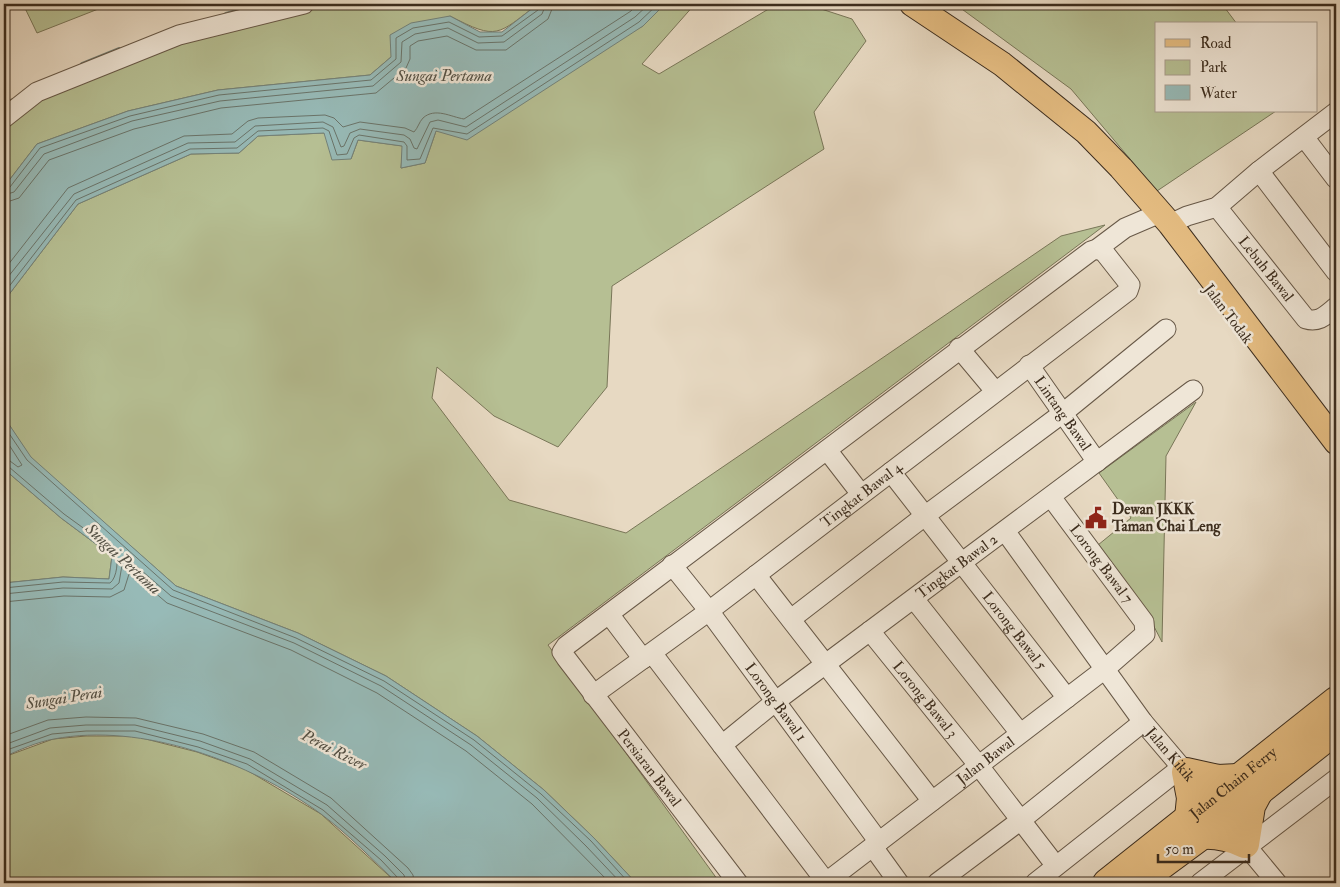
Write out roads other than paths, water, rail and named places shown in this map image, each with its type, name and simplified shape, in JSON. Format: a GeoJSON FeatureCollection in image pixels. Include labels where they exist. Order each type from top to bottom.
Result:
{"type":"FeatureCollection","features":[{"type":"Feature","properties":{"kind":"highway","name":"Jalan Chain Ferry"},"geometry":{"type":"LineString","coordinates":[[1249,785],[1336,701]]}},
{"type":"Feature","properties":{"kind":"highway","name":"Jalan Chain Ferry"},"geometry":{"type":"LineString","coordinates":[[1137,883],[1196,827],[1249,785],[1336,730]]}},
{"type":"Feature","properties":{"kind":"highway"},"geometry":{"type":"LineString","coordinates":[[1184,770],[1249,785],[1251,806],[1246,846],[1230,838],[1196,827],[1184,770]]}},
{"type":"Feature","properties":{"kind":"highway","name":"Jalan Chain Ferry"},"geometry":{"type":"LineString","coordinates":[[1107,883],[1196,827]]}},
{"type":"Feature","properties":{"kind":"main road","name":"Jalan Todak"},"geometry":{"type":"LineString","coordinates":[[912,4],[1002,64],[1086,132],[1121,168],[1336,442]]}},
{"type":"Feature","properties":{"kind":"main road","name":"Jalan Todak"},"geometry":{"type":"LineString","coordinates":[[1162,220],[1336,457]]}},
{"type":"Feature","properties":{"kind":"street"},"geometry":{"type":"LineString","coordinates":[[4,118],[37,92],[179,36],[304,4]]}},
{"type":"Feature","properties":{"kind":"street"},"geometry":{"type":"LineString","coordinates":[[826,883],[722,745],[648,656],[609,614],[959,348],[1091,251],[1097,249],[1126,228],[1187,216],[1217,207],[1259,171],[1336,112]]}},
{"type":"Feature","properties":{"kind":"street"},"geometry":{"type":"LineString","coordinates":[[1304,137],[1336,179]]}},
{"type":"Feature","properties":{"kind":"street"},"geometry":{"type":"LineString","coordinates":[[1259,171],[1336,272]]}},
{"type":"Feature","properties":{"kind":"street","name":"Lebuh Bawal"},"geometry":{"type":"LineString","coordinates":[[1217,207],[1306,319],[1319,320],[1336,307]]}},
{"type":"Feature","properties":{"kind":"street","name":"Tingkat Bawal 4"},"geometry":{"type":"LineString","coordinates":[[593,695],[709,611],[1128,291],[1130,285],[1104,252],[1097,249]]}},
{"type":"Feature","properties":{"kind":"street"},"geometry":{"type":"LineString","coordinates":[[792,619],[926,515],[1063,413],[1166,329]]}},
{"type":"Feature","properties":{"kind":"street"},"geometry":{"type":"LineString","coordinates":[[959,348],[995,391]]}},
{"type":"Feature","properties":{"kind":"street","name":"Lintang Bawal"},"geometry":{"type":"LineString","coordinates":[[1029,365],[1097,462]]}},
{"type":"Feature","properties":{"kind":"street","name":"Tingkat Bawal 2"},"geometry":{"type":"LineString","coordinates":[[722,745],[826,664],[1193,390]]}},
{"type":"Feature","properties":{"kind":"street"},"geometry":{"type":"LineString","coordinates":[[827,450],[860,494]]}},
{"type":"Feature","properties":{"kind":"street","name":"Lorong Bawal 5"},"geometry":{"type":"LineString","coordinates":[[891,472],[963,562],[1067,698]]}},
{"type":"Feature","properties":{"kind":"street","name":"Lorong Bawal 7"},"geometry":{"type":"LineString","coordinates":[[1050,497],[1144,622],[1145,634]]}},
{"type":"Feature","properties":{"kind":"street","name":"Jalan Kikik"},"geometry":{"type":"LineString","coordinates":[[1005,531],[1143,722],[1277,883]]}},
{"type":"Feature","properties":{"kind":"street","name":"Lorong Bawal 1"},"geometry":{"type":"LineString","coordinates":[[672,565],[709,611],[776,702],[876,844],[899,883]]}},
{"type":"Feature","properties":{"kind":"street"},"geometry":{"type":"LineString","coordinates":[[756,575],[932,801]]}},
{"type":"Feature","properties":{"kind":"street"},"geometry":{"type":"LineString","coordinates":[[914,598],[1020,733]]}},
{"type":"Feature","properties":{"kind":"street","name":"Persiaran Bawal"},"geometry":{"type":"LineString","coordinates":[[609,614],[566,646],[562,652],[738,883]]}},
{"type":"Feature","properties":{"kind":"street","name":"Lorong Bawal 3"},"geometry":{"type":"LineString","coordinates":[[870,631],[979,766],[1056,866]]}},
{"type":"Feature","properties":{"kind":"street","name":"Jalan Bawal"},"geometry":{"type":"LineString","coordinates":[[826,883],[1105,669],[1145,634]]}},
{"type":"Feature","properties":{"kind":"street"},"geometry":{"type":"LineString","coordinates":[[937,883],[1021,820],[1143,722]]}},
{"type":"Feature","properties":{"kind":"street"},"geometry":{"type":"LineString","coordinates":[[1035,883],[1184,770]]}},
{"type":"Feature","properties":{"kind":"street"},"geometry":{"type":"LineString","coordinates":[[1200,883],[1336,779]]}},
{"type":"Feature","properties":{"kind":"water","name":"Sungai Pertama"},"geometry":{"type":"Polygon","coordinates":[[[538,4],[665,4],[643,26],[467,140],[436,131],[425,163],[401,168],[402,146],[358,140],[351,159],[332,160],[324,133],[258,136],[239,153],[191,154],[78,204],[4,301],[4,187],[37,144],[128,111],[218,90],[370,75],[391,57],[390,35],[411,23],[450,16],[480,32],[502,32],[538,4]]]}},
{"type":"Feature","properties":{"kind":"water"},"geometry":{"type":"Polygon","coordinates":[[[4,417],[31,457],[176,586],[298,633],[386,676],[477,736],[544,790],[594,838],[636,883],[397,883],[341,830],[293,795],[229,763],[194,751],[123,736],[88,735],[48,740],[28,746],[4,757],[4,583],[63,577],[109,579],[112,556],[61,518],[4,469],[4,417]]]}},
{"type":"Feature","properties":{"kind":"waterway"},"geometry":{"type":"LineString","coordinates":[[226,14],[262,4]]}},
{"type":"Feature","properties":{"kind":"waterway"},"geometry":{"type":"LineString","coordinates":[[82,64],[119,49]]}},
{"type":"Feature","properties":{"kind":"waterway"},"geometry":{"type":"LineString","coordinates":[[4,105],[13,100]]}},
{"type":"Feature","properties":{"kind":"place","name":"Dewan JKKK Taman Chai Leng"},"geometry":{"type":"Point","coordinates":[1096,518]}},
{"type":"Feature","properties":{"kind":"water label","name":"Sungai Perai"},"geometry":{"type":"Point","coordinates":[64,698]}},
{"type":"Feature","properties":{"kind":"water label","name":"Perai River"},"geometry":{"type":"Point","coordinates":[334,750]}}]}
